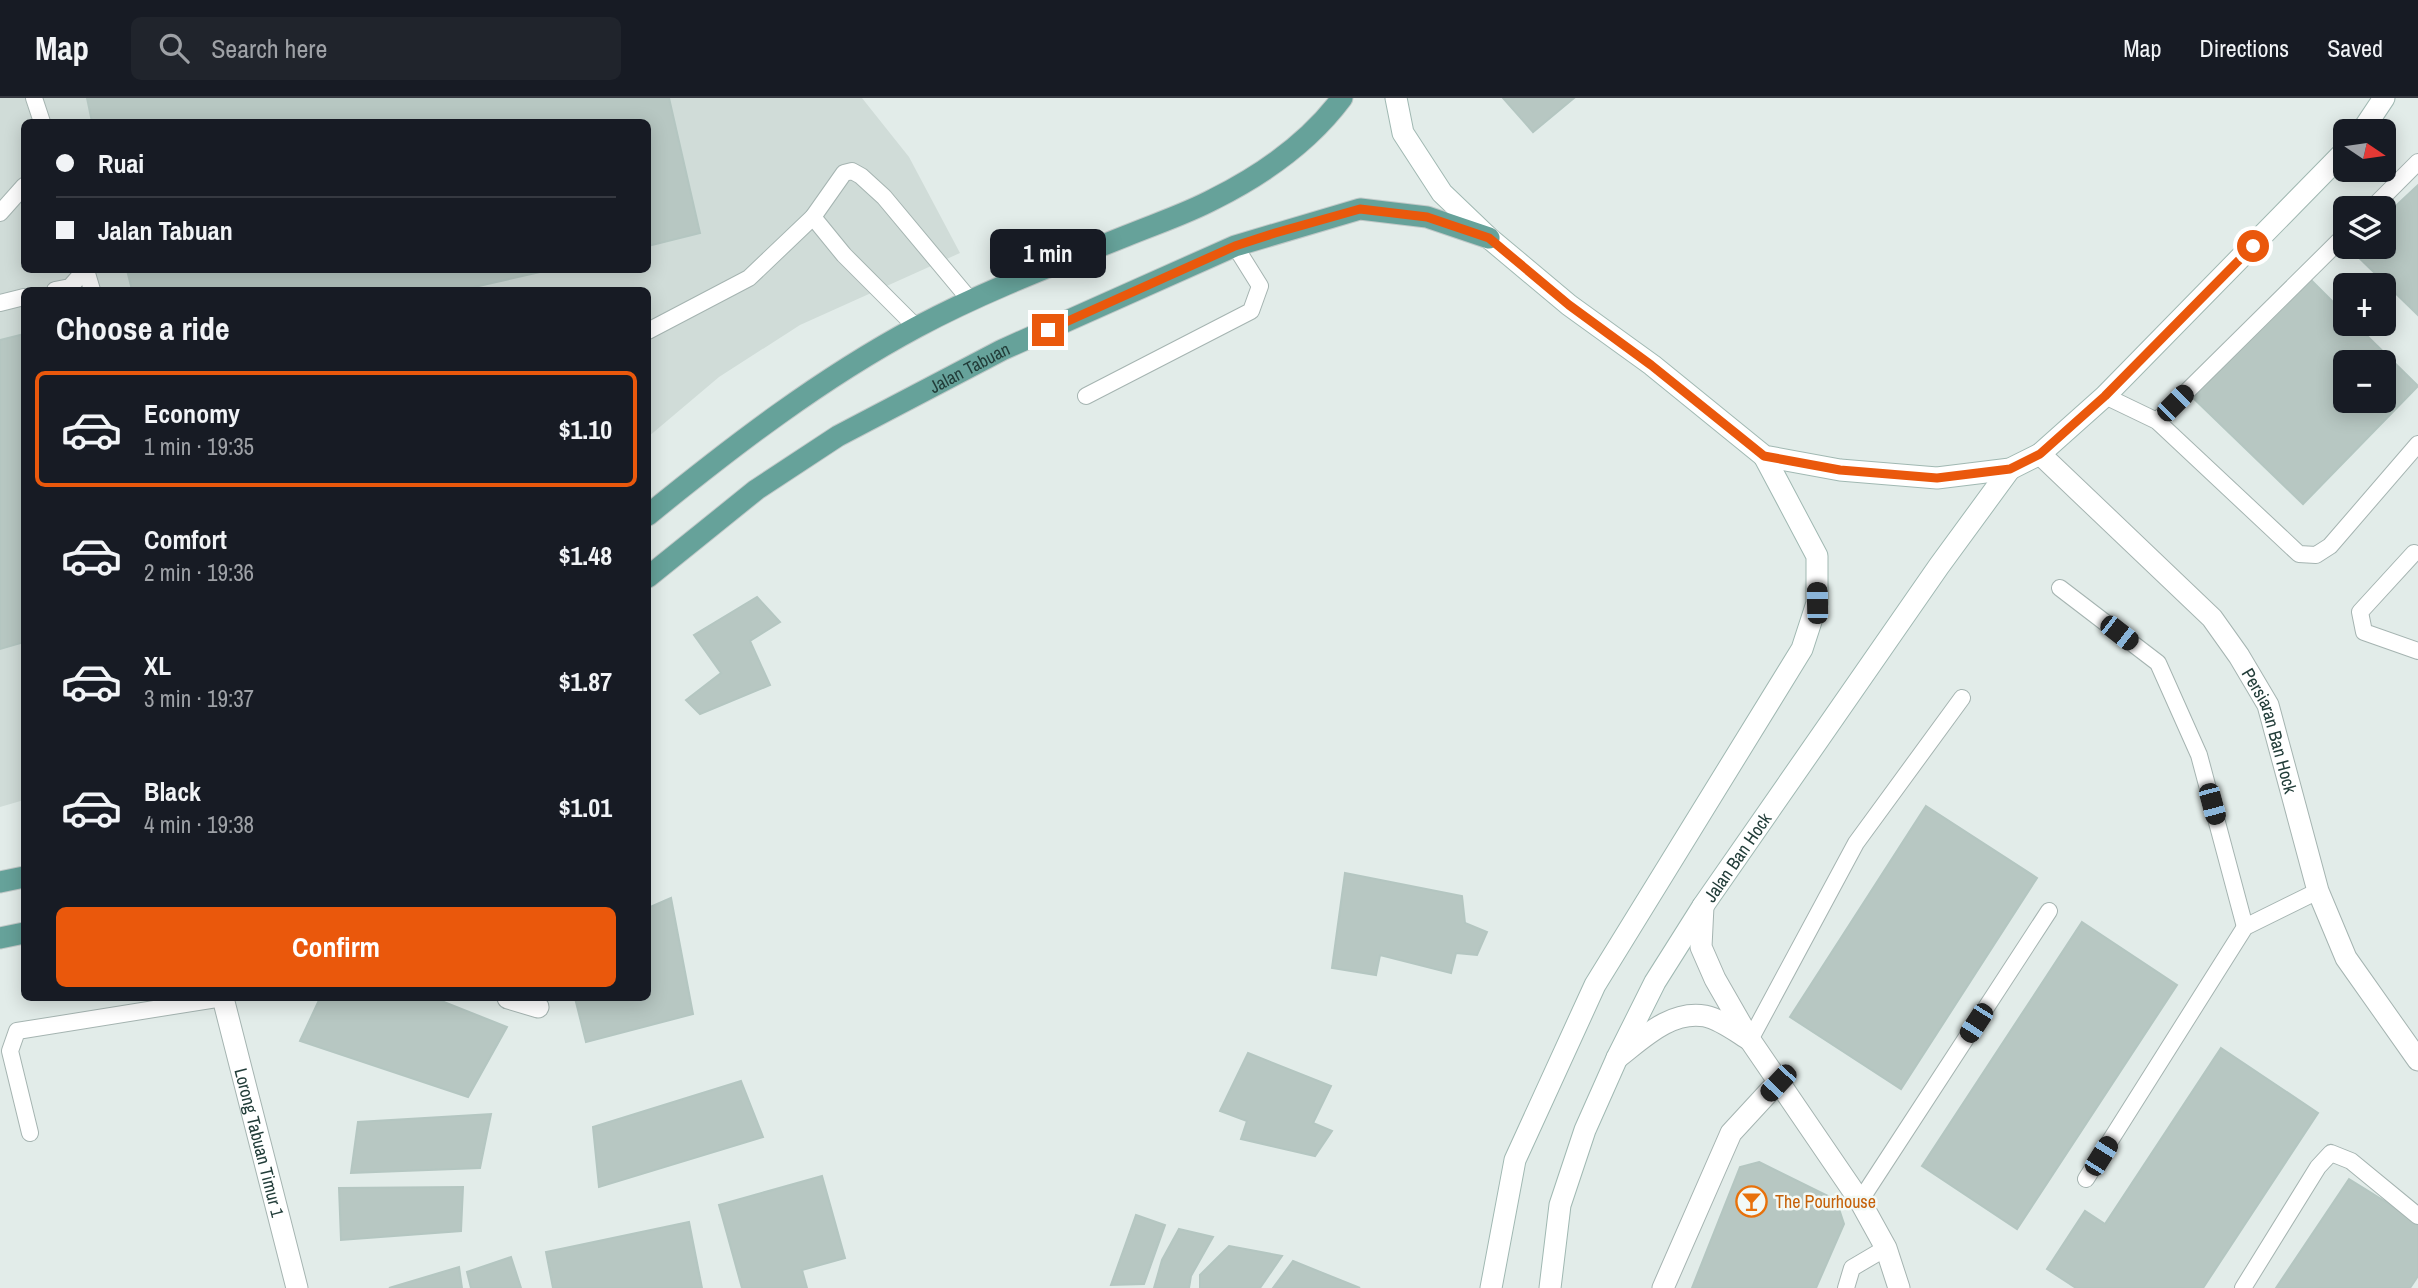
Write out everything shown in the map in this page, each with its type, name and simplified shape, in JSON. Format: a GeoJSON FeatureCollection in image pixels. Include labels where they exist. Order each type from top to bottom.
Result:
{"type":"FeatureCollection","features":[{"type":"Feature","properties":{"kind":"main road"},"geometry":{"type":"LineString","coordinates":[[651,513],[750,433],[828,380],[916,327],[970,300],[1214,200],[1273,164],[1325,120],[1342,98]]}},
{"type":"Feature","properties":{"kind":"main road"},"geometry":{"type":"LineString","coordinates":[[1396,98],[1402,133],[1442,193],[1489,238],[1569,305],[1651,365],[1764,456],[1816,556],[1817,603],[1802,649],[1595,985],[1515,1160],[1491,1288]]}},
{"type":"Feature","properties":{"kind":"main road"},"geometry":{"type":"LineString","coordinates":[[2370,119],[2385,98]]}},
{"type":"Feature","properties":{"kind":"main road"},"geometry":{"type":"LineString","coordinates":[[1764,456],[1840,470],[1937,478],[2010,469],[2040,454],[2105,396],[2333,163]]}},
{"type":"Feature","properties":{"kind":"main road","name":"Jalan Tabuan"},"geometry":{"type":"LineString","coordinates":[[651,575],[756,490],[838,436],[1002,350],[1235,246],[1360,209],[1427,217],[1489,238]]}},
{"type":"Feature","properties":{"kind":"main road","name":"Persiaran Ban Hock"},"geometry":{"type":"LineString","coordinates":[[2040,454],[2212,618],[2239,656],[2268,705],[2318,891],[2346,958],[2418,1060]]}},
{"type":"Feature","properties":{"kind":"main road","name":"Jalan Ban Hock"},"geometry":{"type":"LineString","coordinates":[[1550,1288],[1560,1205],[1585,1130],[1617,1058],[1656,982],[1703,906],[1939,566],[2010,469]]}},
{"type":"Feature","properties":{"kind":"main road"},"geometry":{"type":"LineString","coordinates":[[0,882],[21,878]]}},
{"type":"Feature","properties":{"kind":"main road"},"geometry":{"type":"LineString","coordinates":[[1703,906],[1701,947],[1716,979],[1750,1040],[1860,1201],[1886,1248],[1899,1288]]}},
{"type":"Feature","properties":{"kind":"main road"},"geometry":{"type":"LineString","coordinates":[[0,938],[21,934]]}},
{"type":"Feature","properties":{"kind":"main road","name":"Lorong Tabuan Timur 1"},"geometry":{"type":"LineString","coordinates":[[224,1001],[297,1288]]}},
{"type":"Feature","properties":{"kind":"main road"},"geometry":{"type":"LineString","coordinates":[[518,1001],[538,1007]]}},
{"type":"Feature","properties":{"kind":"main road"},"geometry":{"type":"LineString","coordinates":[[1617,1058],[1661,1025],[1683,1016],[1707,1016],[1750,1040]]}},
{"type":"Feature","properties":{"kind":"main road"},"geometry":{"type":"LineString","coordinates":[[1663,1288],[1731,1133],[1778,1083]]}},
{"type":"Feature","properties":{"kind":"lane"},"geometry":{"type":"LineString","coordinates":[[34,98],[41,119]]}},
{"type":"Feature","properties":{"kind":"lane"},"geometry":{"type":"LineString","coordinates":[[2384,196],[2418,162]]}},
{"type":"Feature","properties":{"kind":"lane"},"geometry":{"type":"LineString","coordinates":[[651,329],[749,278],[813,216],[844,173],[852,171],[862,176],[884,197],[970,300]]}},
{"type":"Feature","properties":{"kind":"lane"},"geometry":{"type":"LineString","coordinates":[[0,213],[21,189]]}},
{"type":"Feature","properties":{"kind":"lane"},"geometry":{"type":"LineString","coordinates":[[813,216],[844,255],[916,327]]}},
{"type":"Feature","properties":{"kind":"lane"},"geometry":{"type":"LineString","coordinates":[[1086,396],[1251,311],[1260,286],[1235,246]]}},
{"type":"Feature","properties":{"kind":"lane"},"geometry":{"type":"LineString","coordinates":[[2157,421],[2333,247]]}},
{"type":"Feature","properties":{"kind":"lane"},"geometry":{"type":"LineString","coordinates":[[70,287],[83,273]]}},
{"type":"Feature","properties":{"kind":"lane"},"geometry":{"type":"LineString","coordinates":[[0,303],[21,299]]}},
{"type":"Feature","properties":{"kind":"lane"},"geometry":{"type":"LineString","coordinates":[[2105,396],[2157,421],[2299,554],[2316,555],[2330,546],[2418,444]]}},
{"type":"Feature","properties":{"kind":"lane"},"geometry":{"type":"LineString","coordinates":[[2414,553],[2360,612],[2364,632],[2418,651]]}},
{"type":"Feature","properties":{"kind":"lane"},"geometry":{"type":"LineString","coordinates":[[2060,588],[2158,663],[2199,755],[2245,927]]}},
{"type":"Feature","properties":{"kind":"lane"},"geometry":{"type":"LineString","coordinates":[[1750,1040],[1856,844],[1962,698]]}},
{"type":"Feature","properties":{"kind":"lane"},"geometry":{"type":"LineString","coordinates":[[2086,1179],[2245,927],[2318,891]]}},
{"type":"Feature","properties":{"kind":"lane"},"geometry":{"type":"LineString","coordinates":[[1860,1201],[2049,911]]}},
{"type":"Feature","properties":{"kind":"lane"},"geometry":{"type":"LineString","coordinates":[[30,1133],[10,1051],[17,1031],[204,1001]]}},
{"type":"Feature","properties":{"kind":"lane"},"geometry":{"type":"LineString","coordinates":[[2243,1288],[2318,1167],[2331,1153],[2351,1161],[2418,1216]]}},
{"type":"Feature","properties":{"kind":"lane"},"geometry":{"type":"LineString","coordinates":[[1846,1288],[1852,1268],[1886,1248]]}},
{"type":"Feature","properties":{"kind":"shaded area"},"geometry":{"type":"Polygon","coordinates":[[[0,98],[862,98],[909,157],[960,253],[800,325],[719,377],[651,434],[651,287],[21,287],[21,801],[0,807],[0,98]]]}},
{"type":"Feature","properties":{"kind":"building"},"geometry":{"type":"Polygon","coordinates":[[[87,98],[669,98],[700,233],[651,245],[651,119],[91,119],[87,98]]]}},
{"type":"Feature","properties":{"kind":"building"},"geometry":{"type":"Polygon","coordinates":[[[1503,98],[1574,98],[1533,132],[1503,98]]]}},
{"type":"Feature","properties":{"kind":"building"},"geometry":{"type":"Polygon","coordinates":[[[2418,185],[2418,315],[2396,294],[2396,273],[2375,273],[2360,259],[2396,259],[2396,206],[2418,185]]]}},
{"type":"Feature","properties":{"kind":"building"},"geometry":{"type":"Polygon","coordinates":[[[128,273],[536,273],[474,287],[131,287],[128,273]]]}},
{"type":"Feature","properties":{"kind":"building"},"geometry":{"type":"Polygon","coordinates":[[[2306,275],[2333,302],[2333,336],[2367,336],[2381,350],[2333,350],[2333,413],[2392,413],[2303,504],[2189,394],[2306,275]]]}},
{"type":"Feature","properties":{"kind":"building"},"geometry":{"type":"Polygon","coordinates":[[[21,335],[21,643],[0,649],[0,340],[21,335]]]}},
{"type":"Feature","properties":{"kind":"building"},"geometry":{"type":"Polygon","coordinates":[[[2396,364],[2418,386],[2396,409],[2396,364]]]}},
{"type":"Feature","properties":{"kind":"building"},"geometry":{"type":"Polygon","coordinates":[[[757,597],[780,622],[750,641],[770,685],[700,714],[686,700],[721,673],[694,635],[757,597]]]}},
{"type":"Feature","properties":{"kind":"building"},"geometry":{"type":"Polygon","coordinates":[[[1926,806],[2037,878],[1901,1089],[1790,1017],[1926,806]]]}},
{"type":"Feature","properties":{"kind":"building"},"geometry":{"type":"Polygon","coordinates":[[[1345,873],[1462,896],[1465,923],[1487,932],[1477,955],[1456,953],[1451,973],[1380,955],[1376,975],[1332,968],[1345,873]]]}},
{"type":"Feature","properties":{"kind":"building"},"geometry":{"type":"Polygon","coordinates":[[[671,898],[693,1014],[586,1042],[576,1001],[651,1001],[651,907],[671,898]]]}},
{"type":"Feature","properties":{"kind":"building"},"geometry":{"type":"Polygon","coordinates":[[[2082,922],[2177,985],[2017,1229],[1922,1166],[2082,922]]]}},
{"type":"Feature","properties":{"kind":"building"},"geometry":{"type":"Polygon","coordinates":[[[319,1001],[442,1001],[507,1027],[468,1097],[300,1041],[319,1001]]]}},
{"type":"Feature","properties":{"kind":"building"},"geometry":{"type":"Polygon","coordinates":[[[2221,1048],[2318,1113],[2203,1288],[2076,1288],[2047,1269],[2085,1211],[2105,1224],[2221,1048]]]}},
{"type":"Feature","properties":{"kind":"building"},"geometry":{"type":"Polygon","coordinates":[[[1248,1053],[1331,1086],[1313,1123],[1332,1131],[1315,1156],[1241,1139],[1247,1121],[1220,1111],[1248,1053]]]}},
{"type":"Feature","properties":{"kind":"building"},"geometry":{"type":"Polygon","coordinates":[[[741,1081],[763,1137],[599,1187],[593,1127],[741,1081]]]}},
{"type":"Feature","properties":{"kind":"building"},"geometry":{"type":"Polygon","coordinates":[[[491,1114],[480,1168],[351,1173],[358,1122],[491,1114]]]}},
{"type":"Feature","properties":{"kind":"building"},"geometry":{"type":"Polygon","coordinates":[[[1759,1162],[1836,1200],[1844,1224],[1816,1288],[1692,1288],[1740,1167],[1759,1162]]]}},
{"type":"Feature","properties":{"kind":"building"},"geometry":{"type":"Polygon","coordinates":[[[822,1176],[845,1258],[802,1270],[807,1288],[742,1288],[719,1205],[822,1176]]]}},
{"type":"Feature","properties":{"kind":"building"},"geometry":{"type":"Polygon","coordinates":[[[2349,1179],[2418,1222],[2418,1276],[2410,1288],[2276,1288],[2349,1179]]]}},
{"type":"Feature","properties":{"kind":"building"},"geometry":{"type":"Polygon","coordinates":[[[463,1187],[461,1231],[341,1240],[339,1188],[463,1187]]]}},
{"type":"Feature","properties":{"kind":"building"},"geometry":{"type":"Polygon","coordinates":[[[1136,1215],[1165,1225],[1144,1284],[1111,1285],[1136,1215]]]}},
{"type":"Feature","properties":{"kind":"building"},"geometry":{"type":"Polygon","coordinates":[[[689,1222],[702,1288],[553,1288],[546,1252],[689,1222]]]}},
{"type":"Feature","properties":{"kind":"building"},"geometry":{"type":"Polygon","coordinates":[[[1179,1229],[1213,1237],[1191,1276],[1189,1288],[1154,1288],[1162,1260],[1179,1229]]]}},
{"type":"Feature","properties":{"kind":"building"},"geometry":{"type":"Polygon","coordinates":[[[1229,1246],[1282,1256],[1260,1288],[1200,1288],[1200,1275],[1229,1246]]]}},
{"type":"Feature","properties":{"kind":"building"},"geometry":{"type":"Polygon","coordinates":[[[511,1257],[521,1288],[471,1288],[467,1272],[511,1257]]]}},
{"type":"Feature","properties":{"kind":"building"},"geometry":{"type":"Polygon","coordinates":[[[1293,1261],[1360,1288],[1273,1288],[1293,1261]]]}},
{"type":"Feature","properties":{"kind":"building"},"geometry":{"type":"Polygon","coordinates":[[[459,1267],[462,1288],[389,1288],[459,1267]]]}},
{"type":"Feature","properties":{"kind":"place","name":"The Pourhouse"},"geometry":{"type":"Point","coordinates":[1752,1201]}},
{"type":"Feature","properties":{"kind":"route"},"geometry":{"type":"LineString","coordinates":[[1048,330],[1235,246],[1275,233],[1360,209],[1427,217],[1489,238],[1569,305],[1651,365],[1764,456],[1840,470],[1937,478],[2010,469],[2040,454],[2105,396],[2253,246]]}}]}
